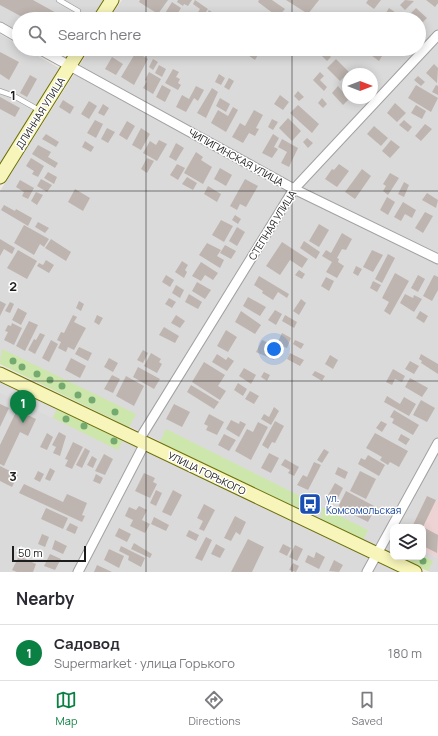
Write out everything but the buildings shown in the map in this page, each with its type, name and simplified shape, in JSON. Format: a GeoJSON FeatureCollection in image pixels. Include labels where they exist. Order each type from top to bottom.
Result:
{"type":"FeatureCollection","features":[{"type":"Feature","properties":{"kind":"main road"},"geometry":{"type":"LineString","coordinates":[[104,12],[112,0]]}},
{"type":"Feature","properties":{"kind":"main road","name":"ДЛИННАЯ УЛИЦА"},"geometry":{"type":"LineString","coordinates":[[0,177],[75,56]]}},
{"type":"Feature","properties":{"kind":"main road","name":"УЛИЦА ГОРЬКОГО"},"geometry":{"type":"LineString","coordinates":[[0,374],[415,572]]}},
{"type":"Feature","properties":{"kind":"street"},"geometry":{"type":"LineString","coordinates":[[0,27],[12,34]]}},
{"type":"Feature","properties":{"kind":"street","name":"СТЕПНАЯ УЛИЦА"},"geometry":{"type":"LineString","coordinates":[[426,48],[438,35]]}},
{"type":"Feature","properties":{"kind":"street","name":"ЧИПИГИНСКАЯ УЛИЦА"},"geometry":{"type":"LineString","coordinates":[[51,56],[294,189],[438,258]]}},
{"type":"Feature","properties":{"kind":"street","name":"СТЕПНАЯ УЛИЦА"},"geometry":{"type":"LineString","coordinates":[[78,572],[142,442],[294,189],[418,56]]}},
{"type":"Feature","properties":{"kind":"street"},"geometry":{"type":"LineString","coordinates":[[368,572],[438,443]]}},
{"type":"Feature","properties":{"kind":"lane"},"geometry":{"type":"LineString","coordinates":[[59,0],[78,11]]}},
{"type":"Feature","properties":{"kind":"lane"},"geometry":{"type":"LineString","coordinates":[[0,91],[14,96],[41,111]]}},
{"type":"Feature","properties":{"kind":"shaded area"},"geometry":{"type":"Polygon","coordinates":[[[0,0],[104,0],[96,12],[12,12],[12,27],[0,21],[0,0]]]}},
{"type":"Feature","properties":{"kind":"shaded area"},"geometry":{"type":"Polygon","coordinates":[[[122,0],[438,0],[438,501],[427,496],[413,524],[390,524],[390,553],[0,364],[0,191],[86,56],[426,56],[426,12],[114,12],[122,0]]]}},
{"type":"Feature","properties":{"kind":"shaded area"},"geometry":{"type":"Polygon","coordinates":[[[0,34],[12,41],[12,56],[38,56],[59,68],[0,168],[0,34]]]}},
{"type":"Feature","properties":{"kind":"shaded area"},"geometry":{"type":"Polygon","coordinates":[[[0,380],[402,572],[0,572],[0,380]]]}},
{"type":"Feature","properties":{"kind":"shaded area"},"geometry":{"type":"Polygon","coordinates":[[[0,380],[57,408],[52,418],[0,393],[0,380]]]}},
{"type":"Feature","properties":{"kind":"shaded area"},"geometry":{"type":"Polygon","coordinates":[[[427,496],[438,501],[438,558],[426,552],[426,524],[413,524],[427,496]]]}},
{"type":"Feature","properties":{"kind":"shaded area"},"geometry":{"type":"Polygon","coordinates":[[[426,552],[438,558],[438,572],[430,572],[404,560],[426,560],[426,552]]]}},
{"type":"Feature","properties":{"kind":"green space"},"geometry":{"type":"Polygon","coordinates":[[[2,349],[136,414],[129,427],[0,364],[2,349]]]}},
{"type":"Feature","properties":{"kind":"green space"},"geometry":{"type":"Polygon","coordinates":[[[57,408],[123,439],[118,450],[53,418],[57,408]]]}},
{"type":"Feature","properties":{"kind":"green space"},"geometry":{"type":"Polygon","coordinates":[[[166,429],[306,499],[297,508],[160,442],[166,429]]]}},
{"type":"Feature","properties":{"kind":"green space"},"geometry":{"type":"Polygon","coordinates":[[[322,507],[368,530],[363,540],[321,520],[322,507]]]}},
{"type":"Feature","properties":{"kind":"green space"},"geometry":{"type":"Polygon","coordinates":[[[426,558],[433,561],[428,571],[403,560],[426,560],[426,558]]]}},
{"type":"Feature","properties":{"kind":"place","name":"Садовод"},"geometry":{"type":"Point","coordinates":[23,423]}},
{"type":"Feature","properties":{"kind":"place","name":"ул. Комсомольская"},"geometry":{"type":"Point","coordinates":[310,504]}}]}
